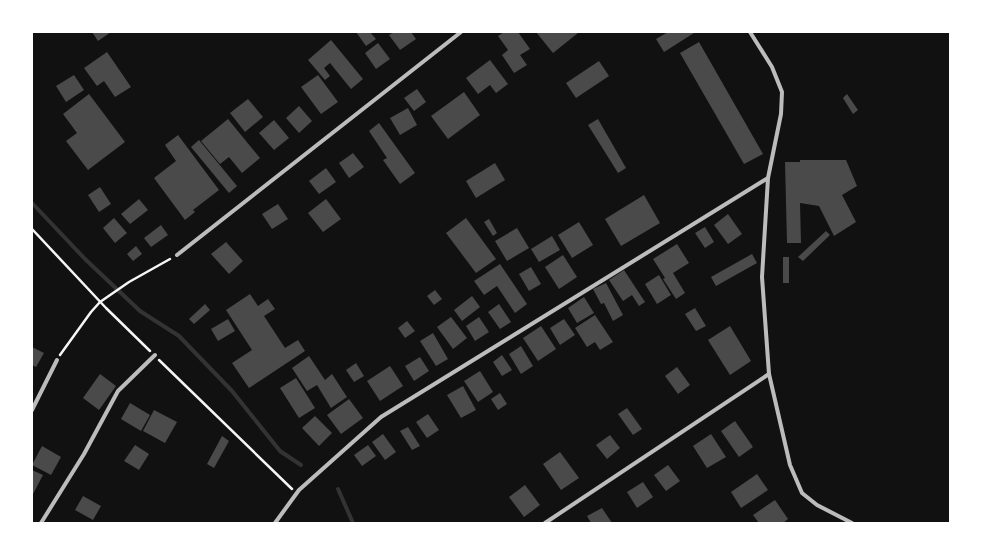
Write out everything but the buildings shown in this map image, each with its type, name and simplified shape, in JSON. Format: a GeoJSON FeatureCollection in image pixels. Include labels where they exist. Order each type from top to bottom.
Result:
{"type":"FeatureCollection","features":[{"type":"Feature","properties":{"kind":"street"},"geometry":{"type":"LineString","coordinates":[[177,255],[461,32]]}},
{"type":"Feature","properties":{"kind":"street"},"geometry":{"type":"LineString","coordinates":[[750,32],[772,67],[782,92],[781,114],[768,178],[762,277],[769,374],[790,465],[802,493],[817,505],[852,523]]}},
{"type":"Feature","properties":{"kind":"street"},"geometry":{"type":"LineString","coordinates":[[275,523],[296,493],[381,417],[768,178]]}},
{"type":"Feature","properties":{"kind":"street"},"geometry":{"type":"LineString","coordinates":[[41,523],[84,454],[118,391],[155,355]]}},
{"type":"Feature","properties":{"kind":"street"},"geometry":{"type":"LineString","coordinates":[[32,410],[57,360]]}},
{"type":"Feature","properties":{"kind":"street"},"geometry":{"type":"LineString","coordinates":[[545,523],[769,374]]}},
{"type":"Feature","properties":{"kind":"path"},"geometry":{"type":"LineString","coordinates":[[32,229],[100,302],[296,493]]}},
{"type":"Feature","properties":{"kind":"path"},"geometry":{"type":"LineString","coordinates":[[57,360],[91,312],[100,302],[129,282],[177,255]]}},
{"type":"Feature","properties":{"kind":"waterway"},"geometry":{"type":"LineString","coordinates":[[32,203],[85,259],[140,311],[179,336],[232,391],[280,451],[301,465]]}},
{"type":"Feature","properties":{"kind":"waterway"},"geometry":{"type":"LineString","coordinates":[[338,489],[353,523]]}}]}
